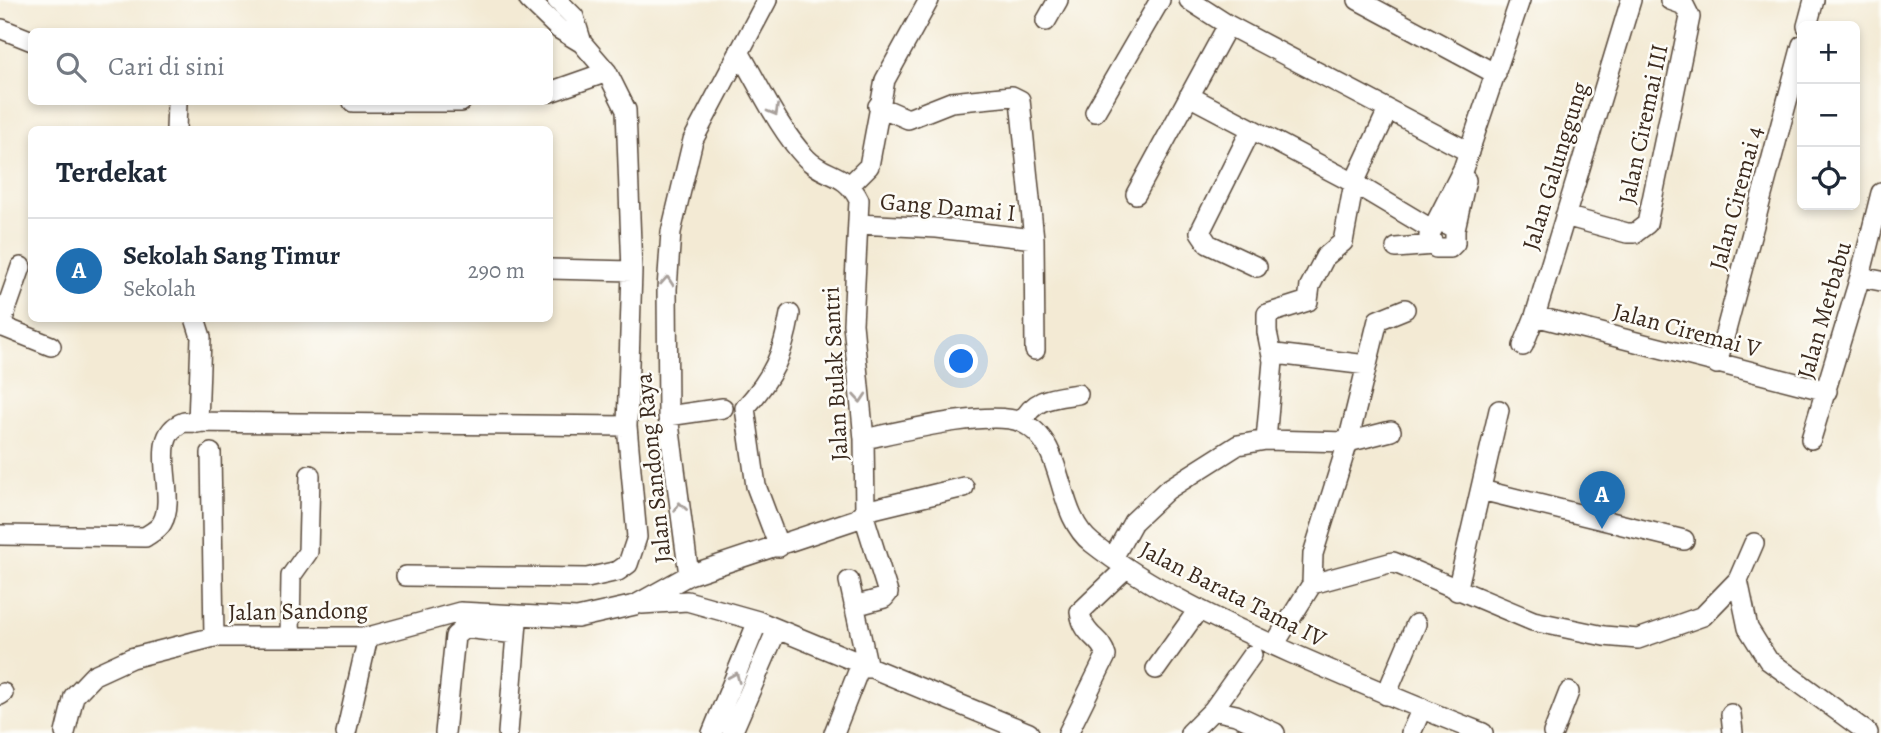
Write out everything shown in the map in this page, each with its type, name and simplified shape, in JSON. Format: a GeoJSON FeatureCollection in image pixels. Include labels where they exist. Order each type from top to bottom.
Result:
{"type":"FeatureCollection","features":[{"type":"Feature","properties":{"kind":"street"},"geometry":{"type":"LineString","coordinates":[[406,576],[587,578],[618,571],[628,564],[637,537],[627,426],[632,271],[626,110],[607,72],[582,43],[559,29],[528,0]]}},
{"type":"Feature","properties":{"kind":"street"},"geometry":{"type":"LineString","coordinates":[[557,0],[574,17],[582,43]]}},
{"type":"Feature","properties":{"kind":"street","name":"Jalan Sandong Raya"},"geometry":{"type":"LineString","coordinates":[[689,575],[668,415],[667,289],[671,232],[680,185],[693,140],[767,0]]}},
{"type":"Feature","properties":{"kind":"street"},"geometry":{"type":"LineString","coordinates":[[739,52],[788,135],[808,160],[851,184],[869,166],[878,106],[885,80],[929,0]]}},
{"type":"Feature","properties":{"kind":"street"},"geometry":{"type":"LineString","coordinates":[[1046,21],[1058,0]]}},
{"type":"Feature","properties":{"kind":"street"},"geometry":{"type":"LineString","coordinates":[[1095,112],[1160,0]]}},
{"type":"Feature","properties":{"kind":"street"},"geometry":{"type":"LineString","coordinates":[[1189,0],[1228,24],[1388,110],[1466,160]]}},
{"type":"Feature","properties":{"kind":"street"},"geometry":{"type":"LineString","coordinates":[[1358,0],[1496,74]]}},
{"type":"Feature","properties":{"kind":"street"},"geometry":{"type":"LineString","coordinates":[[1396,248],[1439,232],[1466,178],[1466,160],[1520,0]]}},
{"type":"Feature","properties":{"kind":"street","name":"Jalan Galunggung"},"geometry":{"type":"LineString","coordinates":[[1523,346],[1535,316],[1631,0]]}},
{"type":"Feature","properties":{"kind":"street","name":"Jalan Ciremai III"},"geometry":{"type":"LineString","coordinates":[[1565,216],[1627,233],[1635,233],[1647,224],[1690,17],[1684,5],[1670,0]]}},
{"type":"Feature","properties":{"kind":"street"},"geometry":{"type":"LineString","coordinates":[[1808,21],[1814,0]]}},
{"type":"Feature","properties":{"kind":"street"},"geometry":{"type":"LineString","coordinates":[[1136,194],[1228,24]]}},
{"type":"Feature","properties":{"kind":"street"},"geometry":{"type":"LineString","coordinates":[[2,29],[28,39]]}},
{"type":"Feature","properties":{"kind":"street","name":"Jalan Ciremai 4"},"geometry":{"type":"LineString","coordinates":[[1717,364],[1797,64]]}},
{"type":"Feature","properties":{"kind":"street"},"geometry":{"type":"LineString","coordinates":[[553,91],[607,72]]}},
{"type":"Feature","properties":{"kind":"street"},"geometry":{"type":"LineString","coordinates":[[878,106],[908,119],[950,102],[1012,96],[1020,100],[1034,239],[1035,350]]}},
{"type":"Feature","properties":{"kind":"street"},"geometry":{"type":"LineString","coordinates":[[1189,96],[1354,183],[1439,232]]}},
{"type":"Feature","properties":{"kind":"street"},"geometry":{"type":"LineString","coordinates":[[176,126],[177,105]]}},
{"type":"Feature","properties":{"kind":"street"},"geometry":{"type":"LineString","coordinates":[[1266,440],[1273,361],[1267,332],[1267,314],[1308,301],[1310,286],[1325,257],[1343,242],[1354,183],[1388,110]]}},
{"type":"Feature","properties":{"kind":"street"},"geometry":{"type":"LineString","coordinates":[[1251,130],[1200,232],[1208,244],[1257,267]]}},
{"type":"Feature","properties":{"kind":"street","name":"Jalan Bulak Santri"},"geometry":{"type":"LineString","coordinates":[[851,184],[859,200],[853,324],[864,439],[864,512],[888,593],[884,598],[854,606]]}},
{"type":"Feature","properties":{"kind":"street","name":"Jalan Merbabu"},"geometry":{"type":"LineString","coordinates":[[1811,439],[1860,277],[1881,193]]}},
{"type":"Feature","properties":{"kind":"street","name":"Gang Damai I"},"geometry":{"type":"LineString","coordinates":[[858,224],[937,228],[1034,239]]}},
{"type":"Feature","properties":{"kind":"street"},"geometry":{"type":"LineString","coordinates":[[21,267],[1,327],[51,346]]}},
{"type":"Feature","properties":{"kind":"street"},"geometry":{"type":"LineString","coordinates":[[553,270],[632,271]]}},
{"type":"Feature","properties":{"kind":"street"},"geometry":{"type":"LineString","coordinates":[[1860,277],[1881,281]]}},
{"type":"Feature","properties":{"kind":"street"},"geometry":{"type":"LineString","coordinates":[[1274,645],[1312,584],[1313,554],[1348,442],[1378,320],[1405,309]]}},
{"type":"Feature","properties":{"kind":"street"},"geometry":{"type":"LineString","coordinates":[[779,547],[756,486],[745,408],[769,382],[783,350],[790,314]]}},
{"type":"Feature","properties":{"kind":"street","name":"Jalan Ciremai V"},"geometry":{"type":"LineString","coordinates":[[1535,316],[1827,391]]}},
{"type":"Feature","properties":{"kind":"street"},"geometry":{"type":"LineString","coordinates":[[196,322],[201,337],[198,423]]}},
{"type":"Feature","properties":{"kind":"street"},"geometry":{"type":"LineString","coordinates":[[1273,361],[1276,354],[1282,353],[1367,365]]}},
{"type":"Feature","properties":{"kind":"street"},"geometry":{"type":"LineString","coordinates":[[864,439],[931,425],[997,418],[1022,422],[1028,409],[1044,399],[1078,394]]}},
{"type":"Feature","properties":{"kind":"street"},"geometry":{"type":"LineString","coordinates":[[668,415],[723,408]]}},
{"type":"Feature","properties":{"kind":"street"},"geometry":{"type":"LineString","coordinates":[[1457,591],[1499,410]]}},
{"type":"Feature","properties":{"kind":"street","name":"Jalan Barata Tama IV"},"geometry":{"type":"LineString","coordinates":[[1022,422],[1044,441],[1056,464],[1067,511],[1089,541],[1119,563],[1198,610],[1386,695],[1483,733]]}},
{"type":"Feature","properties":{"kind":"street"},"geometry":{"type":"LineString","coordinates":[[0,535],[145,537],[162,526],[166,512],[166,436],[174,426],[198,423],[627,426]]}},
{"type":"Feature","properties":{"kind":"street"},"geometry":{"type":"LineString","coordinates":[[1068,733],[1106,656],[1104,648],[1083,628],[1080,612],[1119,563],[1133,522],[1167,490],[1238,445],[1266,440],[1348,442],[1391,431]]}},
{"type":"Feature","properties":{"kind":"street"},"geometry":{"type":"LineString","coordinates":[[211,453],[214,637]]}},
{"type":"Feature","properties":{"kind":"street"},"geometry":{"type":"LineString","coordinates":[[290,637],[291,576],[308,552],[310,475]]}},
{"type":"Feature","properties":{"kind":"street"},"geometry":{"type":"LineString","coordinates":[[689,575],[857,519],[864,512],[964,487]]}},
{"type":"Feature","properties":{"kind":"street"},"geometry":{"type":"LineString","coordinates":[[1481,490],[1684,540]]}},
{"type":"Feature","properties":{"kind":"street"},"geometry":{"type":"LineString","coordinates":[[1312,584],[1393,562],[1533,621],[1604,636],[1638,639],[1703,616],[1738,580],[1754,543]]}},
{"type":"Feature","properties":{"kind":"street","name":"Jalan Sandong"},"geometry":{"type":"LineString","coordinates":[[65,733],[74,696],[94,676],[131,658],[214,637],[368,637],[460,612],[517,625],[577,618],[635,605],[689,575]]}},
{"type":"Feature","properties":{"kind":"street"},"geometry":{"type":"LineString","coordinates":[[1738,580],[1748,628],[1768,660],[1868,733]]}},
{"type":"Feature","properties":{"kind":"street"},"geometry":{"type":"LineString","coordinates":[[834,733],[864,666],[849,581]]}},
{"type":"Feature","properties":{"kind":"street"},"geometry":{"type":"LineString","coordinates":[[635,605],[687,601],[758,621],[1028,733]]}},
{"type":"Feature","properties":{"kind":"street"},"geometry":{"type":"LineString","coordinates":[[1156,669],[1198,610]]}},
{"type":"Feature","properties":{"kind":"street"},"geometry":{"type":"LineString","coordinates":[[712,733],[758,621]]}},
{"type":"Feature","properties":{"kind":"street"},"geometry":{"type":"LineString","coordinates":[[1386,695],[1416,624]]}},
{"type":"Feature","properties":{"kind":"street"},"geometry":{"type":"LineString","coordinates":[[445,733],[455,636],[466,628],[517,625],[508,733]]}},
{"type":"Feature","properties":{"kind":"street"},"geometry":{"type":"LineString","coordinates":[[732,733],[777,629]]}},
{"type":"Feature","properties":{"kind":"street"},"geometry":{"type":"LineString","coordinates":[[346,733],[368,637]]}},
{"type":"Feature","properties":{"kind":"street"},"geometry":{"type":"LineString","coordinates":[[1190,733],[1213,710],[1252,654]]}},
{"type":"Feature","properties":{"kind":"street"},"geometry":{"type":"LineString","coordinates":[[1553,733],[1569,692]]}},
{"type":"Feature","properties":{"kind":"street"},"geometry":{"type":"LineString","coordinates":[[1411,733],[1422,709]]}},
{"type":"Feature","properties":{"kind":"street"},"geometry":{"type":"LineString","coordinates":[[1213,710],[1236,715],[1275,733]]}},
{"type":"Feature","properties":{"kind":"place","name":"Sekolah Sang Timur"},"geometry":{"type":"Point","coordinates":[1602,529]}}]}
